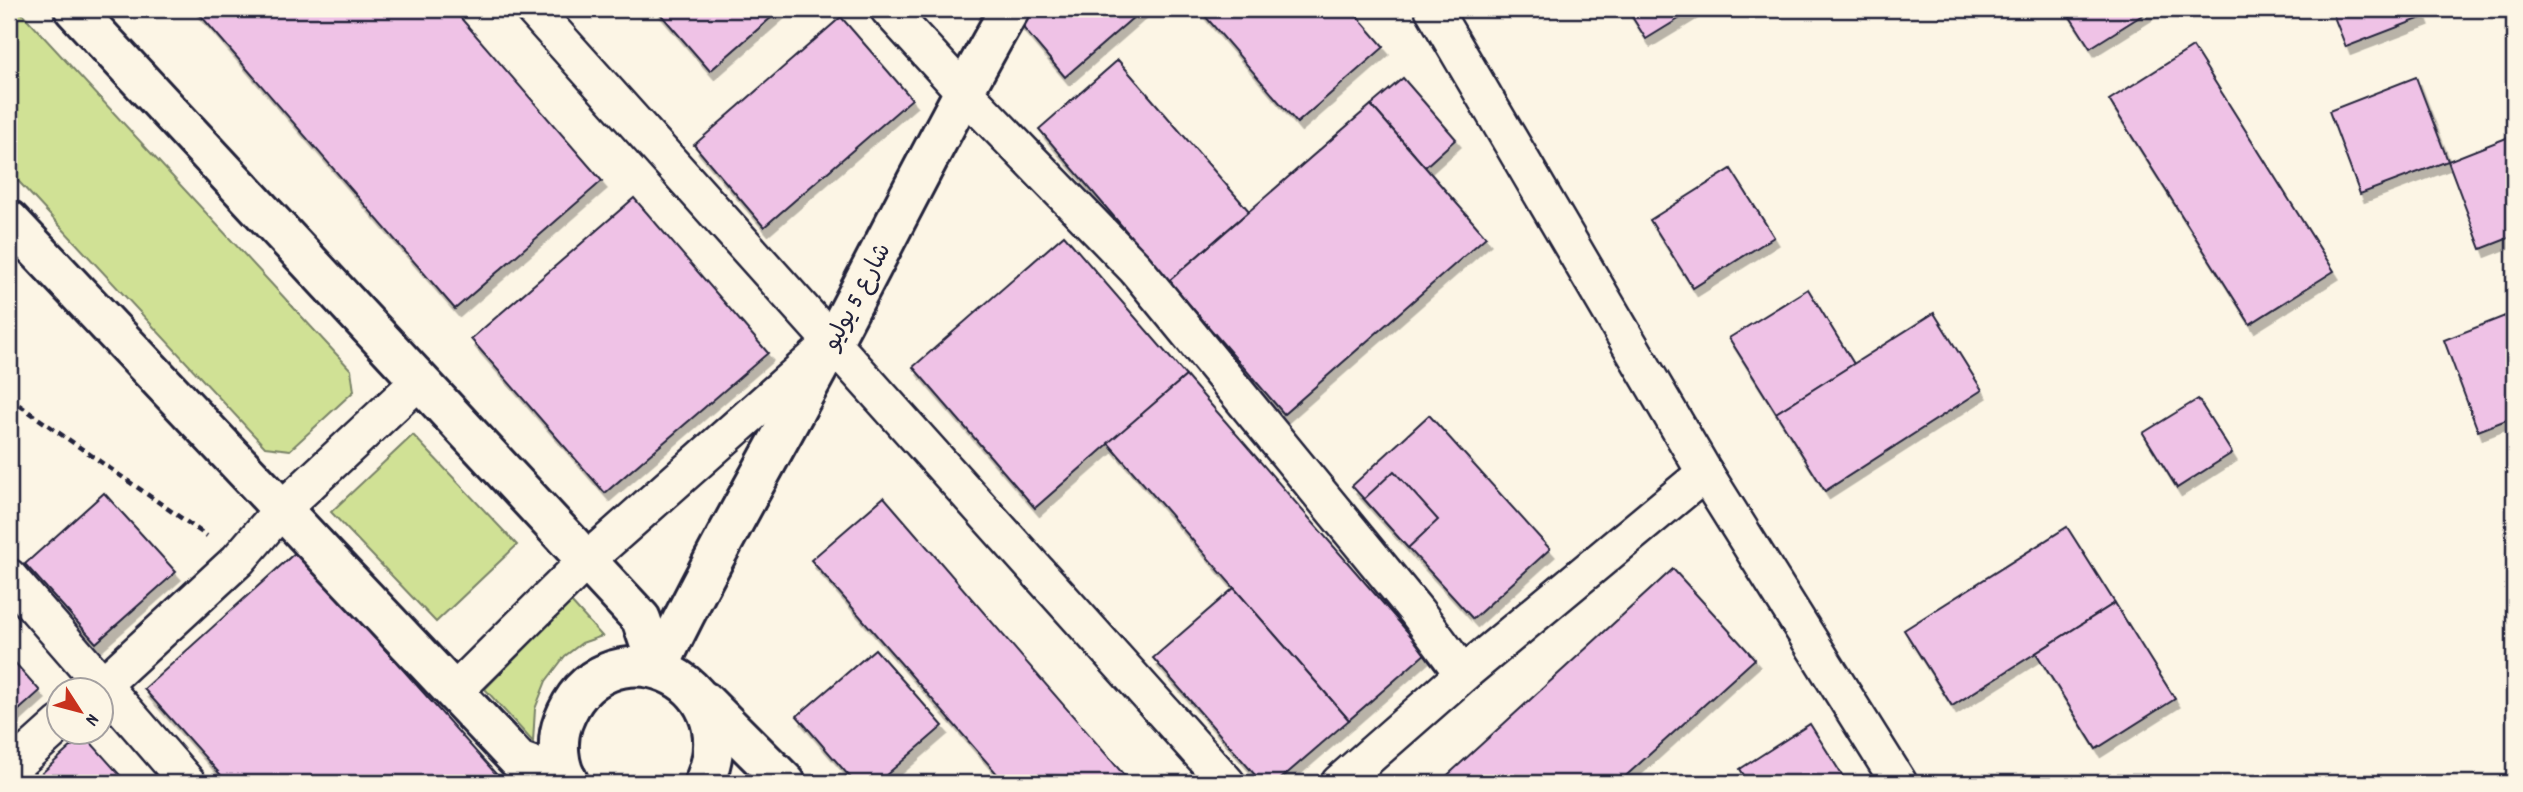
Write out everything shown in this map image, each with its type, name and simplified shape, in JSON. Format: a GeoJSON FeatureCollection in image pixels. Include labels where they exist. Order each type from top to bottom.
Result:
{"type":"FeatureCollection","features":[{"type":"Feature","properties":{"kind":"street"},"geometry":{"type":"LineString","coordinates":[[74,9],[641,619],[674,678],[786,783]]}},
{"type":"Feature","properties":{"kind":"street"},"geometry":{"type":"LineString","coordinates":[[533,9],[1227,783]]}},
{"type":"Feature","properties":{"kind":"street"},"geometry":{"type":"LineString","coordinates":[[888,9],[963,91],[1135,268],[1417,612],[1463,674]]}},
{"type":"Feature","properties":{"kind":"street","name":"شارع 5 يوليو"},"geometry":{"type":"LineString","coordinates":[[674,678],[700,582],[832,342],[963,91],[1010,9]]}},
{"type":"Feature","properties":{"kind":"street"},"geometry":{"type":"LineString","coordinates":[[1433,9],[1705,473],[1899,783]]}},
{"type":"Feature","properties":{"kind":"street"},"geometry":{"type":"LineString","coordinates":[[9,220],[519,761],[567,782]]}},
{"type":"Feature","properties":{"kind":"street"},"geometry":{"type":"LineString","coordinates":[[454,692],[587,560],[832,342]]}},
{"type":"Feature","properties":{"kind":"street"},"geometry":{"type":"LineString","coordinates":[[113,676],[239,560],[282,509],[418,382]]}},
{"type":"Feature","properties":{"kind":"street"},"geometry":{"type":"LineString","coordinates":[[1339,783],[1463,674],[1705,473]]}},
{"type":"Feature","properties":{"kind":"street"},"geometry":{"type":"LineString","coordinates":[[9,578],[90,676]]}},
{"type":"Feature","properties":{"kind":"street"},"geometry":{"type":"LineString","coordinates":[[567,782],[559,755],[561,729],[569,705],[585,685],[607,672],[632,666],[674,678],[706,707],[714,732],[714,758],[704,783]]}},
{"type":"Feature","properties":{"kind":"street"},"geometry":{"type":"LineString","coordinates":[[116,705],[188,783]]}},
{"type":"Feature","properties":{"kind":"street"},"geometry":{"type":"LineString","coordinates":[[9,770],[46,737]]}},
{"type":"Feature","properties":{"kind":"path"},"geometry":{"type":"LineString","coordinates":[[9,398],[239,560]]}},
{"type":"Feature","properties":{"kind":"green space"},"geometry":{"type":"Polygon","coordinates":[[[9,9],[18,9],[351,370],[354,391],[290,450],[265,447],[9,171],[9,9]]]}},
{"type":"Feature","properties":{"kind":"green space"},"geometry":{"type":"Polygon","coordinates":[[[413,435],[517,545],[436,622],[331,512],[413,435]]]}},
{"type":"Feature","properties":{"kind":"green space"},"geometry":{"type":"Polygon","coordinates":[[[571,602],[602,636],[582,643],[565,656],[546,681],[535,709],[533,742],[485,689],[571,602]]]}},
{"type":"Feature","properties":{"kind":"building"},"geometry":{"type":"Polygon","coordinates":[[[195,9],[453,9],[602,181],[455,309],[195,9]]]}},
{"type":"Feature","properties":{"kind":"building"},"geometry":{"type":"Polygon","coordinates":[[[656,9],[781,9],[710,71],[656,9]]]}},
{"type":"Feature","properties":{"kind":"building"},"geometry":{"type":"Polygon","coordinates":[[[1143,9],[1065,77],[1009,11],[1143,9]]]}},
{"type":"Feature","properties":{"kind":"building"},"geometry":{"type":"Polygon","coordinates":[[[1199,9],[1351,9],[1384,47],[1297,123],[1199,9]]]}},
{"type":"Feature","properties":{"kind":"building"},"geometry":{"type":"Polygon","coordinates":[[[1627,9],[1695,9],[1646,39],[1627,9]]]}},
{"type":"Feature","properties":{"kind":"building"},"geometry":{"type":"Polygon","coordinates":[[[2065,9],[2152,9],[2090,48],[2065,9]]]}},
{"type":"Feature","properties":{"kind":"building"},"geometry":{"type":"Polygon","coordinates":[[[2331,9],[2421,9],[2424,17],[2346,47],[2331,9]]]}},
{"type":"Feature","properties":{"kind":"building"},"geometry":{"type":"Polygon","coordinates":[[[841,17],[912,99],[764,227],[694,145],[841,17]]]}},
{"type":"Feature","properties":{"kind":"building"},"geometry":{"type":"Polygon","coordinates":[[[2193,47],[2334,271],[2250,324],[2109,100],[2193,47]]]}},
{"type":"Feature","properties":{"kind":"building"},"geometry":{"type":"Polygon","coordinates":[[[1118,60],[1249,211],[1169,281],[1039,129],[1118,60]]]}},
{"type":"Feature","properties":{"kind":"building"},"geometry":{"type":"Polygon","coordinates":[[[2416,77],[2448,161],[2360,194],[2329,111],[2416,77]]]}},
{"type":"Feature","properties":{"kind":"building"},"geometry":{"type":"Polygon","coordinates":[[[1403,78],[1456,139],[1425,167],[1371,105],[1403,78]]]}},
{"type":"Feature","properties":{"kind":"building"},"geometry":{"type":"Polygon","coordinates":[[[1371,105],[1486,237],[1284,414],[1169,281],[1371,105]]]}},
{"type":"Feature","properties":{"kind":"building"},"geometry":{"type":"Polygon","coordinates":[[[2514,135],[2514,236],[2481,249],[2448,161],[2514,135]]]}},
{"type":"Feature","properties":{"kind":"building"},"geometry":{"type":"Polygon","coordinates":[[[1731,169],[1774,237],[1693,288],[1650,220],[1731,169]]]}},
{"type":"Feature","properties":{"kind":"building"},"geometry":{"type":"Polygon","coordinates":[[[634,198],[768,353],[605,493],[471,339],[634,198]]]}},
{"type":"Feature","properties":{"kind":"building"},"geometry":{"type":"Polygon","coordinates":[[[1064,235],[1186,376],[1035,508],[913,367],[1064,235]]]}},
{"type":"Feature","properties":{"kind":"building"},"geometry":{"type":"Polygon","coordinates":[[[1808,289],[1854,364],[1776,413],[1729,338],[1808,289]]]}},
{"type":"Feature","properties":{"kind":"building"},"geometry":{"type":"Polygon","coordinates":[[[2514,312],[2514,340],[2505,316],[2514,312]]]}},
{"type":"Feature","properties":{"kind":"building"},"geometry":{"type":"Polygon","coordinates":[[[1934,313],[1982,390],[1825,491],[1776,413],[1934,313]]]}},
{"type":"Feature","properties":{"kind":"building"},"geometry":{"type":"Polygon","coordinates":[[[2505,316],[2514,340],[2514,417],[2478,431],[2444,340],[2505,316]]]}},
{"type":"Feature","properties":{"kind":"building"},"geometry":{"type":"Polygon","coordinates":[[[1186,376],[1426,653],[1349,720],[1108,443],[1186,376]]]}},
{"type":"Feature","properties":{"kind":"building"},"geometry":{"type":"Polygon","coordinates":[[[2198,399],[2232,453],[2177,488],[2143,433],[2198,399]]]}},
{"type":"Feature","properties":{"kind":"building"},"geometry":{"type":"Polygon","coordinates":[[[1429,415],[1550,549],[1473,619],[1352,486],[1429,415]]]}},
{"type":"Feature","properties":{"kind":"building"},"geometry":{"type":"Polygon","coordinates":[[[1394,471],[1438,520],[1408,548],[1364,499],[1394,471]]]}},
{"type":"Feature","properties":{"kind":"building"},"geometry":{"type":"Polygon","coordinates":[[[104,493],[176,572],[96,643],[25,564],[104,493]]]}},
{"type":"Feature","properties":{"kind":"building"},"geometry":{"type":"Polygon","coordinates":[[[884,497],[1129,783],[1005,783],[811,560],[884,497]]]}},
{"type":"Feature","properties":{"kind":"building"},"geometry":{"type":"Polygon","coordinates":[[[2067,527],[2115,603],[1952,706],[1904,630],[2067,527]]]}},
{"type":"Feature","properties":{"kind":"building"},"geometry":{"type":"Polygon","coordinates":[[[297,551],[504,783],[228,783],[144,689],[297,551]]]}},
{"type":"Feature","properties":{"kind":"building"},"geometry":{"type":"Polygon","coordinates":[[[1673,569],[1755,659],[1618,783],[1439,783],[1673,569]]]}},
{"type":"Feature","properties":{"kind":"building"},"geometry":{"type":"Polygon","coordinates":[[[1234,588],[1349,720],[1276,783],[1262,783],[1153,658],[1234,588]]]}},
{"type":"Feature","properties":{"kind":"building"},"geometry":{"type":"Polygon","coordinates":[[[2115,603],[2175,699],[2096,749],[2036,653],[2115,603]]]}},
{"type":"Feature","properties":{"kind":"building"},"geometry":{"type":"Polygon","coordinates":[[[875,649],[943,726],[877,783],[855,783],[797,716],[875,649]]]}},
{"type":"Feature","properties":{"kind":"building"},"geometry":{"type":"Polygon","coordinates":[[[9,656],[40,691],[9,719],[9,656]]]}},
{"type":"Feature","properties":{"kind":"building"},"geometry":{"type":"Polygon","coordinates":[[[1810,724],[1847,783],[1749,783],[1740,769],[1810,724]]]}},
{"type":"Feature","properties":{"kind":"building"},"geometry":{"type":"Polygon","coordinates":[[[72,746],[94,746],[127,783],[31,783],[72,746]]]}}]}
